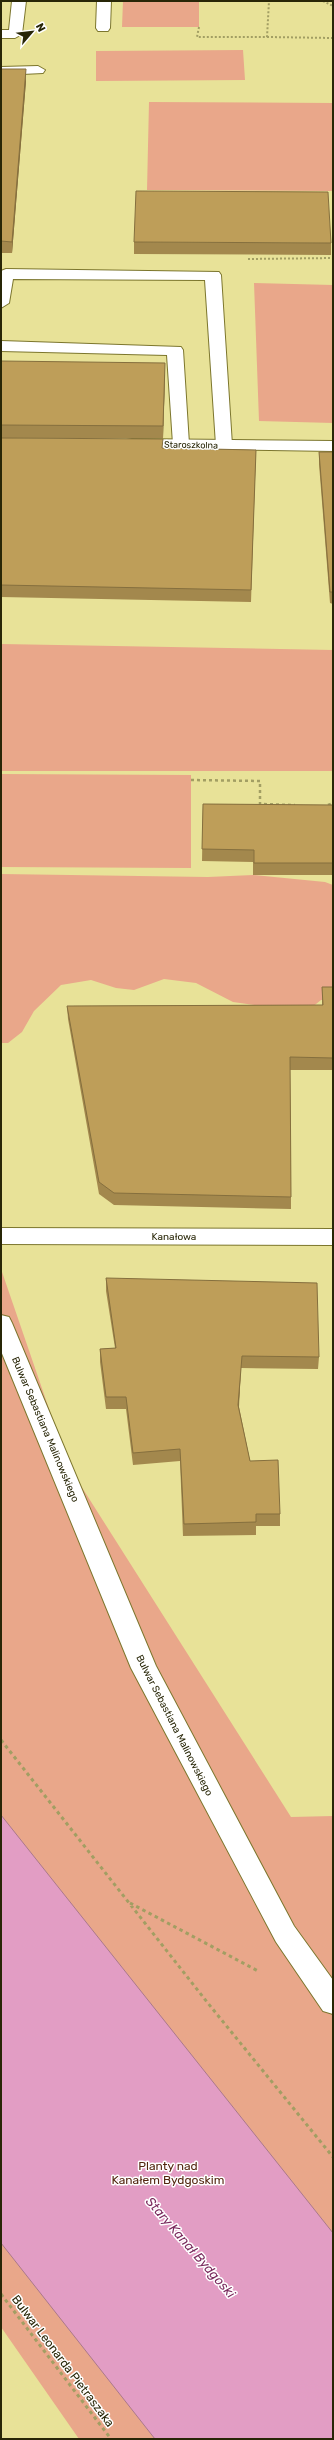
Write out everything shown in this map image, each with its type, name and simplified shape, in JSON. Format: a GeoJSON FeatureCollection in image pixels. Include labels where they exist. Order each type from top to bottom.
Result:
{"type":"FeatureCollection","features":[{"type":"Feature","properties":{"kind":"street"},"geometry":{"type":"LineString","coordinates":[[1,34],[15,34],[19,1]]}},
{"type":"Feature","properties":{"kind":"street"},"geometry":{"type":"LineString","coordinates":[[103,28],[104,1]]}},
{"type":"Feature","properties":{"kind":"street"},"geometry":{"type":"LineString","coordinates":[[1,71],[38,70]]}},
{"type":"Feature","properties":{"kind":"street"},"geometry":{"type":"LineString","coordinates":[[1,303],[6,274],[213,275],[224,445]]}},
{"type":"Feature","properties":{"kind":"street"},"geometry":{"type":"LineString","coordinates":[[1,346],[175,350],[181,444]]}},
{"type":"Feature","properties":{"kind":"street","name":"Staroszkolna"},"geometry":{"type":"LineString","coordinates":[[118,444],[333,446]]}},
{"type":"Feature","properties":{"kind":"street","name":"Kanałowa"},"geometry":{"type":"LineString","coordinates":[[8,1236],[333,1237]]}},
{"type":"Feature","properties":{"kind":"street","name":"Bulwar Sebastiana Malinowskiego"},"geometry":{"type":"LineString","coordinates":[[1,1323],[144,1668],[285,1934],[333,2002]]}},
{"type":"Feature","properties":{"kind":"path"},"geometry":{"type":"LineString","coordinates":[[267,37],[269,1]]}},
{"type":"Feature","properties":{"kind":"path"},"geometry":{"type":"LineString","coordinates":[[323,1],[333,6]]}},
{"type":"Feature","properties":{"kind":"path"},"geometry":{"type":"LineString","coordinates":[[199,27],[197,37],[333,38]]}},
{"type":"Feature","properties":{"kind":"path"},"geometry":{"type":"LineString","coordinates":[[213,275],[245,259],[333,258]]}},
{"type":"Feature","properties":{"kind":"path"},"geometry":{"type":"LineString","coordinates":[[191,780],[260,782],[260,804],[298,805]]}},
{"type":"Feature","properties":{"kind":"path"},"geometry":{"type":"LineString","coordinates":[[320,805],[333,804]]}},
{"type":"Feature","properties":{"kind":"path"},"geometry":{"type":"LineString","coordinates":[[1,1740],[237,2042],[333,2157]]}},
{"type":"Feature","properties":{"kind":"path"},"geometry":{"type":"LineString","coordinates":[[129,1902],[265,1975]]}},
{"type":"Feature","properties":{"kind":"path","name":"Bulwar Leonarda Pietraszaka"},"geometry":{"type":"LineString","coordinates":[[1,2294],[111,2439]]}},
{"type":"Feature","properties":{"kind":"green space"},"geometry":{"type":"Polygon","coordinates":[[[123,1],[199,1],[199,27],[122,27],[123,1]]]}},
{"type":"Feature","properties":{"kind":"green space"},"geometry":{"type":"Polygon","coordinates":[[[243,50],[245,80],[96,81],[96,51],[243,50]]]}},
{"type":"Feature","properties":{"kind":"green space"},"geometry":{"type":"Polygon","coordinates":[[[149,102],[333,103],[333,191],[147,190],[149,102]]]}},
{"type":"Feature","properties":{"kind":"green space"},"geometry":{"type":"Polygon","coordinates":[[[254,283],[333,285],[333,423],[259,421],[254,283]]]}},
{"type":"Feature","properties":{"kind":"green space"},"geometry":{"type":"Polygon","coordinates":[[[1,644],[333,650],[333,771],[1,771],[1,644]]]}},
{"type":"Feature","properties":{"kind":"green space"},"geometry":{"type":"Polygon","coordinates":[[[1,774],[191,775],[191,868],[1,867],[1,774]]]}},
{"type":"Feature","properties":{"kind":"green space"},"geometry":{"type":"Polygon","coordinates":[[[1,874],[208,877],[253,875],[325,882],[333,885],[333,1000],[321,1000],[306,1012],[233,1002],[196,983],[164,979],[134,990],[116,988],[91,980],[61,985],[34,1011],[22,1032],[8,1043],[1,1043],[1,874]]]}},
{"type":"Feature","properties":{"kind":"green space","name":"Planty nad Kanałem Bydgoskim"},"geometry":{"type":"Polygon","coordinates":[[[1,1269],[69,1467],[291,1817],[333,1816],[333,2439],[79,2439],[1,2327],[1,1269]]]}},
{"type":"Feature","properties":{"kind":"water","name":"Stary Kanał Bydgoski"},"geometry":{"type":"Polygon","coordinates":[[[1,1815],[333,2233],[333,2439],[155,2439],[1,2243],[1,1815]]]}},
{"type":"Feature","properties":{"kind":"building"},"geometry":{"type":"Polygon","coordinates":[[[1,69],[26,69],[12,242],[1,241],[1,69]]]}},
{"type":"Feature","properties":{"kind":"building"},"geometry":{"type":"Polygon","coordinates":[[[136,191],[328,192],[331,243],[134,242],[136,191]]]}},
{"type":"Feature","properties":{"kind":"building"},"geometry":{"type":"Polygon","coordinates":[[[1,361],[165,363],[163,426],[1,425],[1,361]]]}},
{"type":"Feature","properties":{"kind":"building"},"geometry":{"type":"Polygon","coordinates":[[[1,438],[163,439],[162,448],[256,450],[251,590],[1,585],[1,438]]]}},
{"type":"Feature","properties":{"kind":"building"},"geometry":{"type":"Polygon","coordinates":[[[319,452],[333,452],[333,592],[330,592],[319,452]]]}},
{"type":"Feature","properties":{"kind":"building"},"geometry":{"type":"Polygon","coordinates":[[[203,804],[333,805],[333,863],[254,863],[254,850],[202,849],[203,804]]]}},
{"type":"Feature","properties":{"kind":"building"},"geometry":{"type":"Polygon","coordinates":[[[322,987],[333,987],[333,1058],[290,1057],[291,1197],[114,1193],[99,1182],[67,1006],[323,1005],[322,987]]]}},
{"type":"Feature","properties":{"kind":"building"},"geometry":{"type":"Polygon","coordinates":[[[106,1278],[317,1283],[319,1357],[242,1356],[238,1405],[250,1461],[278,1460],[280,1514],[256,1514],[256,1522],[184,1524],[180,1449],[133,1453],[126,1397],[106,1397],[100,1349],[116,1348],[106,1278]]]}}]}
